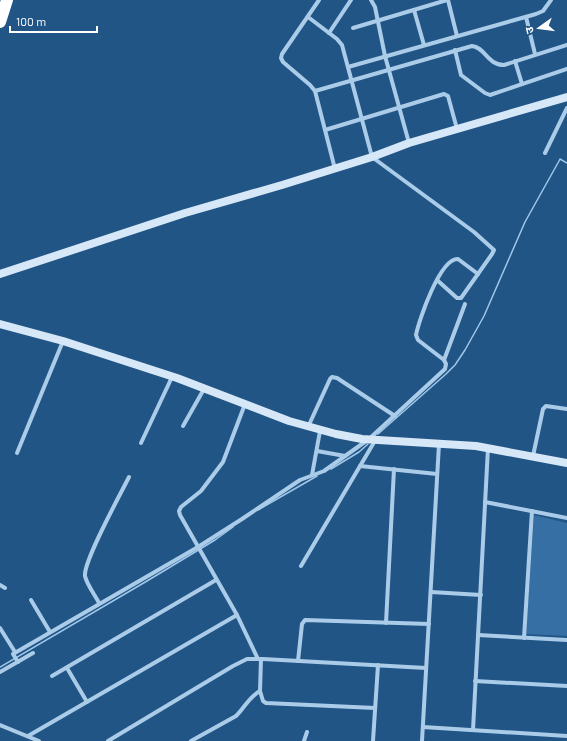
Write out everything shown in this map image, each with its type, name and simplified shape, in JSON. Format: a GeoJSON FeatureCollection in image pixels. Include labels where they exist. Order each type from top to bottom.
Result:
{"type":"FeatureCollection","features":[{"type":"Feature","properties":{"kind":"highway"},"geometry":{"type":"LineString","coordinates":[[0,22],[6,0]]}},
{"type":"Feature","properties":{"kind":"street"},"geometry":{"type":"LineString","coordinates":[[319,0],[282,54],[281,58],[283,62],[315,91],[335,168]]}},
{"type":"Feature","properties":{"kind":"street"},"geometry":{"type":"LineString","coordinates":[[329,33],[351,0]]}},
{"type":"Feature","properties":{"kind":"street"},"geometry":{"type":"LineString","coordinates":[[372,0],[375,7],[385,56],[409,143]]}},
{"type":"Feature","properties":{"kind":"street"},"geometry":{"type":"LineString","coordinates":[[353,28],[447,0],[457,36]]}},
{"type":"Feature","properties":{"kind":"street"},"geometry":{"type":"LineString","coordinates":[[348,67],[543,12],[551,0]]}},
{"type":"Feature","properties":{"kind":"street"},"geometry":{"type":"LineString","coordinates":[[414,10],[424,45]]}},
{"type":"Feature","properties":{"kind":"street"},"geometry":{"type":"LineString","coordinates":[[308,17],[342,44],[372,157],[494,250],[463,296],[459,299],[437,280]]}},
{"type":"Feature","properties":{"kind":"street"},"geometry":{"type":"LineString","coordinates":[[526,17],[535,54]]}},
{"type":"Feature","properties":{"kind":"street"},"geometry":{"type":"LineString","coordinates":[[315,91],[472,46],[476,46],[497,65],[504,65],[567,45]]}},
{"type":"Feature","properties":{"kind":"street"},"geometry":{"type":"LineString","coordinates":[[455,50],[461,75],[485,93],[490,94],[567,70]]}},
{"type":"Feature","properties":{"kind":"street"},"geometry":{"type":"LineString","coordinates":[[515,61],[522,84]]}},
{"type":"Feature","properties":{"kind":"street"},"geometry":{"type":"LineString","coordinates":[[325,130],[444,94],[446,94],[457,129]]}},
{"type":"Feature","properties":{"kind":"street"},"geometry":{"type":"LineString","coordinates":[[0,274],[185,213],[372,157],[409,143],[567,97]]}},
{"type":"Feature","properties":{"kind":"street"},"geometry":{"type":"LineString","coordinates":[[545,153],[567,108]]}},
{"type":"Feature","properties":{"kind":"street"},"geometry":{"type":"LineString","coordinates":[[0,672],[16,657],[50,632],[99,603],[199,549],[300,480],[324,471],[372,439],[445,369],[446,364],[444,360],[418,340],[416,335],[424,308],[437,280],[449,263],[455,259],[478,274]]}},
{"type":"Feature","properties":{"kind":"street"},"geometry":{"type":"LineString","coordinates":[[444,360],[466,304]]}},
{"type":"Feature","properties":{"kind":"street"},"geometry":{"type":"LineString","coordinates":[[0,324],[63,341],[172,376],[320,431],[347,437],[488,448],[567,463]]}},
{"type":"Feature","properties":{"kind":"street"},"geometry":{"type":"LineString","coordinates":[[17,453],[63,341]]}},
{"type":"Feature","properties":{"kind":"street"},"geometry":{"type":"LineString","coordinates":[[141,443],[172,376]]}},
{"type":"Feature","properties":{"kind":"street"},"geometry":{"type":"LineString","coordinates":[[308,427],[332,377],[337,378],[395,416]]}},
{"type":"Feature","properties":{"kind":"street"},"geometry":{"type":"LineString","coordinates":[[183,426],[204,389]]}},
{"type":"Feature","properties":{"kind":"street"},"geometry":{"type":"LineString","coordinates":[[245,404],[224,462],[201,491],[181,507],[179,511],[216,580],[237,615],[259,659],[261,698],[266,703],[375,708]]}},
{"type":"Feature","properties":{"kind":"street"},"geometry":{"type":"LineString","coordinates":[[533,456],[543,409],[546,406],[567,409]]}},
{"type":"Feature","properties":{"kind":"street"},"geometry":{"type":"LineString","coordinates":[[312,475],[320,431]]}},
{"type":"Feature","properties":{"kind":"street"},"geometry":{"type":"LineString","coordinates":[[301,566],[360,466],[372,439]]}},
{"type":"Feature","properties":{"kind":"street"},"geometry":{"type":"LineString","coordinates":[[422,741],[439,443]]}},
{"type":"Feature","properties":{"kind":"street"},"geometry":{"type":"LineString","coordinates":[[473,730],[488,448]]}},
{"type":"Feature","properties":{"kind":"street"},"geometry":{"type":"LineString","coordinates":[[317,451],[345,456]]}},
{"type":"Feature","properties":{"kind":"street"},"geometry":{"type":"LineString","coordinates":[[360,466],[437,474]]}},
{"type":"Feature","properties":{"kind":"street"},"geometry":{"type":"LineString","coordinates":[[386,623],[394,469]]}},
{"type":"Feature","properties":{"kind":"street"},"geometry":{"type":"LineString","coordinates":[[99,603],[86,579],[85,570],[130,477]]}},
{"type":"Feature","properties":{"kind":"street"},"geometry":{"type":"LineString","coordinates":[[485,502],[567,518]]}},
{"type":"Feature","properties":{"kind":"street"},"geometry":{"type":"LineString","coordinates":[[524,638],[532,511]]}},
{"type":"Feature","properties":{"kind":"street"},"geometry":{"type":"LineString","coordinates":[[52,676],[216,580]]}},
{"type":"Feature","properties":{"kind":"street"},"geometry":{"type":"LineString","coordinates":[[0,585],[6,588]]}},
{"type":"Feature","properties":{"kind":"street"},"geometry":{"type":"LineString","coordinates":[[430,592],[480,595]]}},
{"type":"Feature","properties":{"kind":"street"},"geometry":{"type":"LineString","coordinates":[[31,600],[50,632]]}},
{"type":"Feature","properties":{"kind":"street"},"geometry":{"type":"LineString","coordinates":[[28,736],[237,615]]}},
{"type":"Feature","properties":{"kind":"street"},"geometry":{"type":"LineString","coordinates":[[298,661],[302,624],[304,620],[429,624]]}},
{"type":"Feature","properties":{"kind":"street"},"geometry":{"type":"LineString","coordinates":[[0,628],[16,657]]}},
{"type":"Feature","properties":{"kind":"street"},"geometry":{"type":"LineString","coordinates":[[478,635],[567,640]]}},
{"type":"Feature","properties":{"kind":"street"},"geometry":{"type":"LineString","coordinates":[[16,657],[33,653]]}},
{"type":"Feature","properties":{"kind":"street"},"geometry":{"type":"LineString","coordinates":[[108,741],[233,666],[247,660],[259,659],[426,668]]}},
{"type":"Feature","properties":{"kind":"street"},"geometry":{"type":"LineString","coordinates":[[373,741],[378,665]]}},
{"type":"Feature","properties":{"kind":"street"},"geometry":{"type":"LineString","coordinates":[[67,668],[87,702]]}},
{"type":"Feature","properties":{"kind":"street"},"geometry":{"type":"LineString","coordinates":[[476,681],[567,686]]}},
{"type":"Feature","properties":{"kind":"street"},"geometry":{"type":"LineString","coordinates":[[191,741],[236,716],[250,697],[260,691]]}},
{"type":"Feature","properties":{"kind":"street"},"geometry":{"type":"LineString","coordinates":[[0,725],[39,741]]}},
{"type":"Feature","properties":{"kind":"street"},"geometry":{"type":"LineString","coordinates":[[423,727],[567,736]]}},
{"type":"Feature","properties":{"kind":"street"},"geometry":{"type":"LineString","coordinates":[[304,741],[306,732]]}},
{"type":"Feature","properties":{"kind":"shaded area"},"geometry":{"type":"Polygon","coordinates":[[[534,515],[567,523],[567,636],[526,634],[534,515]]]}},
{"type":"Feature","properties":{"kind":"waterway"},"geometry":{"type":"LineString","coordinates":[[378,434],[455,365],[484,316],[525,222],[560,159],[567,163]]}},
{"type":"Feature","properties":{"kind":"waterway"},"geometry":{"type":"LineString","coordinates":[[331,469],[359,452],[368,444]]}},
{"type":"Feature","properties":{"kind":"waterway"},"geometry":{"type":"LineString","coordinates":[[258,510],[317,476]]}},
{"type":"Feature","properties":{"kind":"waterway"},"geometry":{"type":"LineString","coordinates":[[0,667],[147,581],[215,540],[233,527]]}}]}
